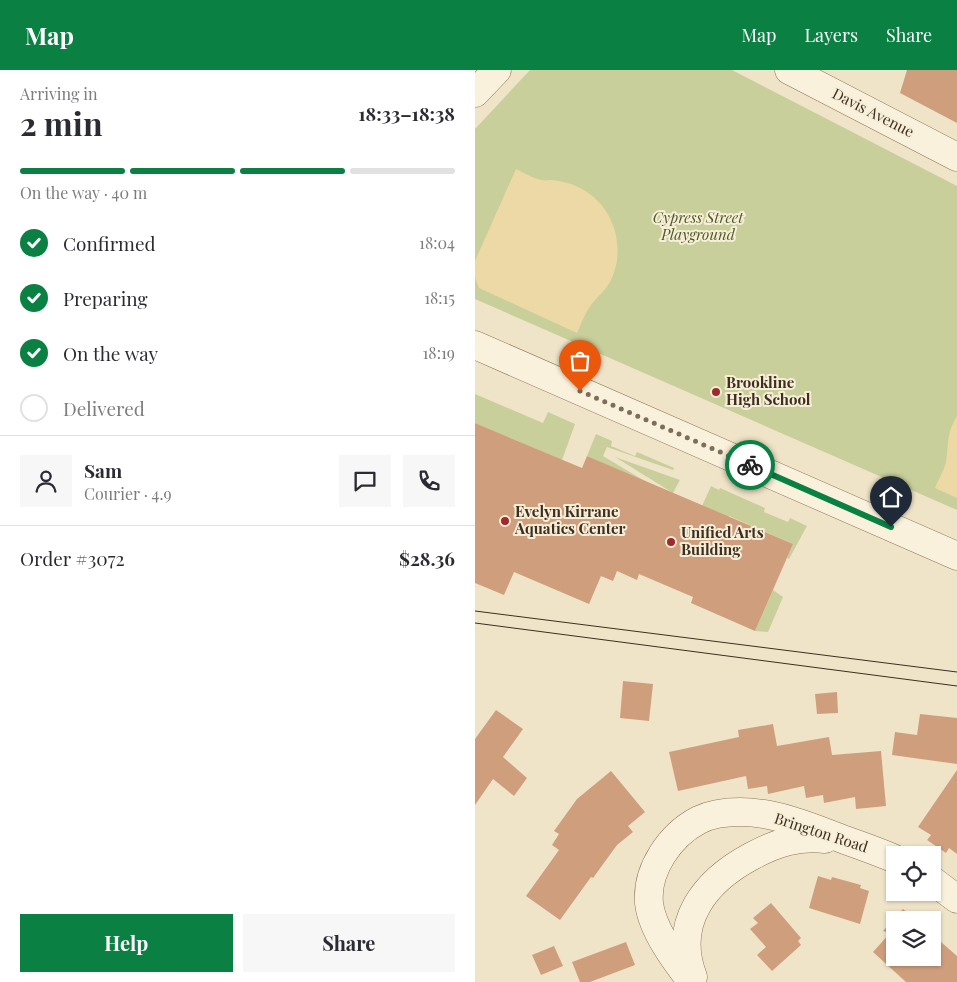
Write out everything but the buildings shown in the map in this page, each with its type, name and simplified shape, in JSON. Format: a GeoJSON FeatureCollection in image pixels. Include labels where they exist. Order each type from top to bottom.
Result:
{"type":"FeatureCollection","features":[{"type":"Feature","properties":{"kind":"street"},"geometry":{"type":"LineString","coordinates":[[475,93],[497,70]]}},
{"type":"Feature","properties":{"kind":"street","name":"Davis Avenue"},"geometry":{"type":"LineString","coordinates":[[789,70],[957,157]]}},
{"type":"Feature","properties":{"kind":"street"},"geometry":{"type":"LineString","coordinates":[[475,345],[957,556]]}},
{"type":"Feature","properties":{"kind":"street","name":"Brington Road"},"geometry":{"type":"LineString","coordinates":[[694,982],[668,948],[652,916],[649,904],[651,879],[667,847],[682,832],[699,820],[741,812],[760,813],[790,820],[886,856]]}},
{"type":"Feature","properties":{"kind":"street"},"geometry":{"type":"LineString","coordinates":[[694,982],[688,964],[687,953],[689,923],[701,898],[721,876],[735,865],[764,849],[793,839],[811,838],[856,844]]}},
{"type":"Feature","properties":{"kind":"street"},"geometry":{"type":"LineString","coordinates":[[941,887],[957,899]]}},
{"type":"Feature","properties":{"kind":"green space","name":"Cypress Street Playground"},"geometry":{"type":"Polygon","coordinates":[[[530,70],[732,70],[957,186],[957,510],[475,299],[475,129],[530,70]]]}},
{"type":"Feature","properties":{"kind":"green space"},"geometry":{"type":"Polygon","coordinates":[[[475,394],[543,423],[548,412],[575,424],[562,460],[475,423],[475,394]]]}},
{"type":"Feature","properties":{"kind":"green space"},"geometry":{"type":"Polygon","coordinates":[[[596,434],[612,441],[611,446],[635,456],[637,452],[674,468],[673,470],[607,447],[603,456],[648,483],[587,456],[596,434]]]}},
{"type":"Feature","properties":{"kind":"green space"},"geometry":{"type":"Polygon","coordinates":[[[615,457],[680,480],[673,493],[615,457]]]}},
{"type":"Feature","properties":{"kind":"green space"},"geometry":{"type":"Polygon","coordinates":[[[711,486],[719,490],[720,488],[765,508],[764,512],[788,522],[790,518],[807,526],[789,559],[787,558],[793,544],[729,516],[727,520],[702,506],[711,486]]]}},
{"type":"Feature","properties":{"kind":"green space"},"geometry":{"type":"Polygon","coordinates":[[[773,590],[783,597],[768,632],[755,631],[773,590]]]}},
{"type":"Feature","properties":{"kind":"sand"},"geometry":{"type":"Polygon","coordinates":[[[516,169],[541,180],[555,180],[572,184],[590,194],[608,215],[614,227],[618,255],[615,269],[608,285],[587,311],[577,333],[479,288],[475,277],[475,261],[516,169]]]}},
{"type":"Feature","properties":{"kind":"sand"},"geometry":{"type":"Polygon","coordinates":[[[957,416],[957,498],[935,488],[946,462],[949,434],[957,416]]]}},
{"type":"Feature","properties":{"kind":"tram line"},"geometry":{"type":"LineString","coordinates":[[475,611],[957,672]]}},
{"type":"Feature","properties":{"kind":"tram line"},"geometry":{"type":"LineString","coordinates":[[475,623],[957,686]]}},
{"type":"Feature","properties":{"kind":"way so far"},"geometry":{"type":"LineString","coordinates":[[580,391],[750,465]]}},
{"type":"Feature","properties":{"kind":"place","name":"Brookline High School"},"geometry":{"type":"Point","coordinates":[716,392]}},
{"type":"Feature","properties":{"kind":"place","name":"Evelyn Kirrane Aquatics Center"},"geometry":{"type":"Point","coordinates":[505,521]}},
{"type":"Feature","properties":{"kind":"place","name":"Unified Arts Building"},"geometry":{"type":"Point","coordinates":[671,542]}},
{"type":"Feature","properties":{"kind":"route"},"geometry":{"type":"LineString","coordinates":[[750,465],[891,527]]}}]}
